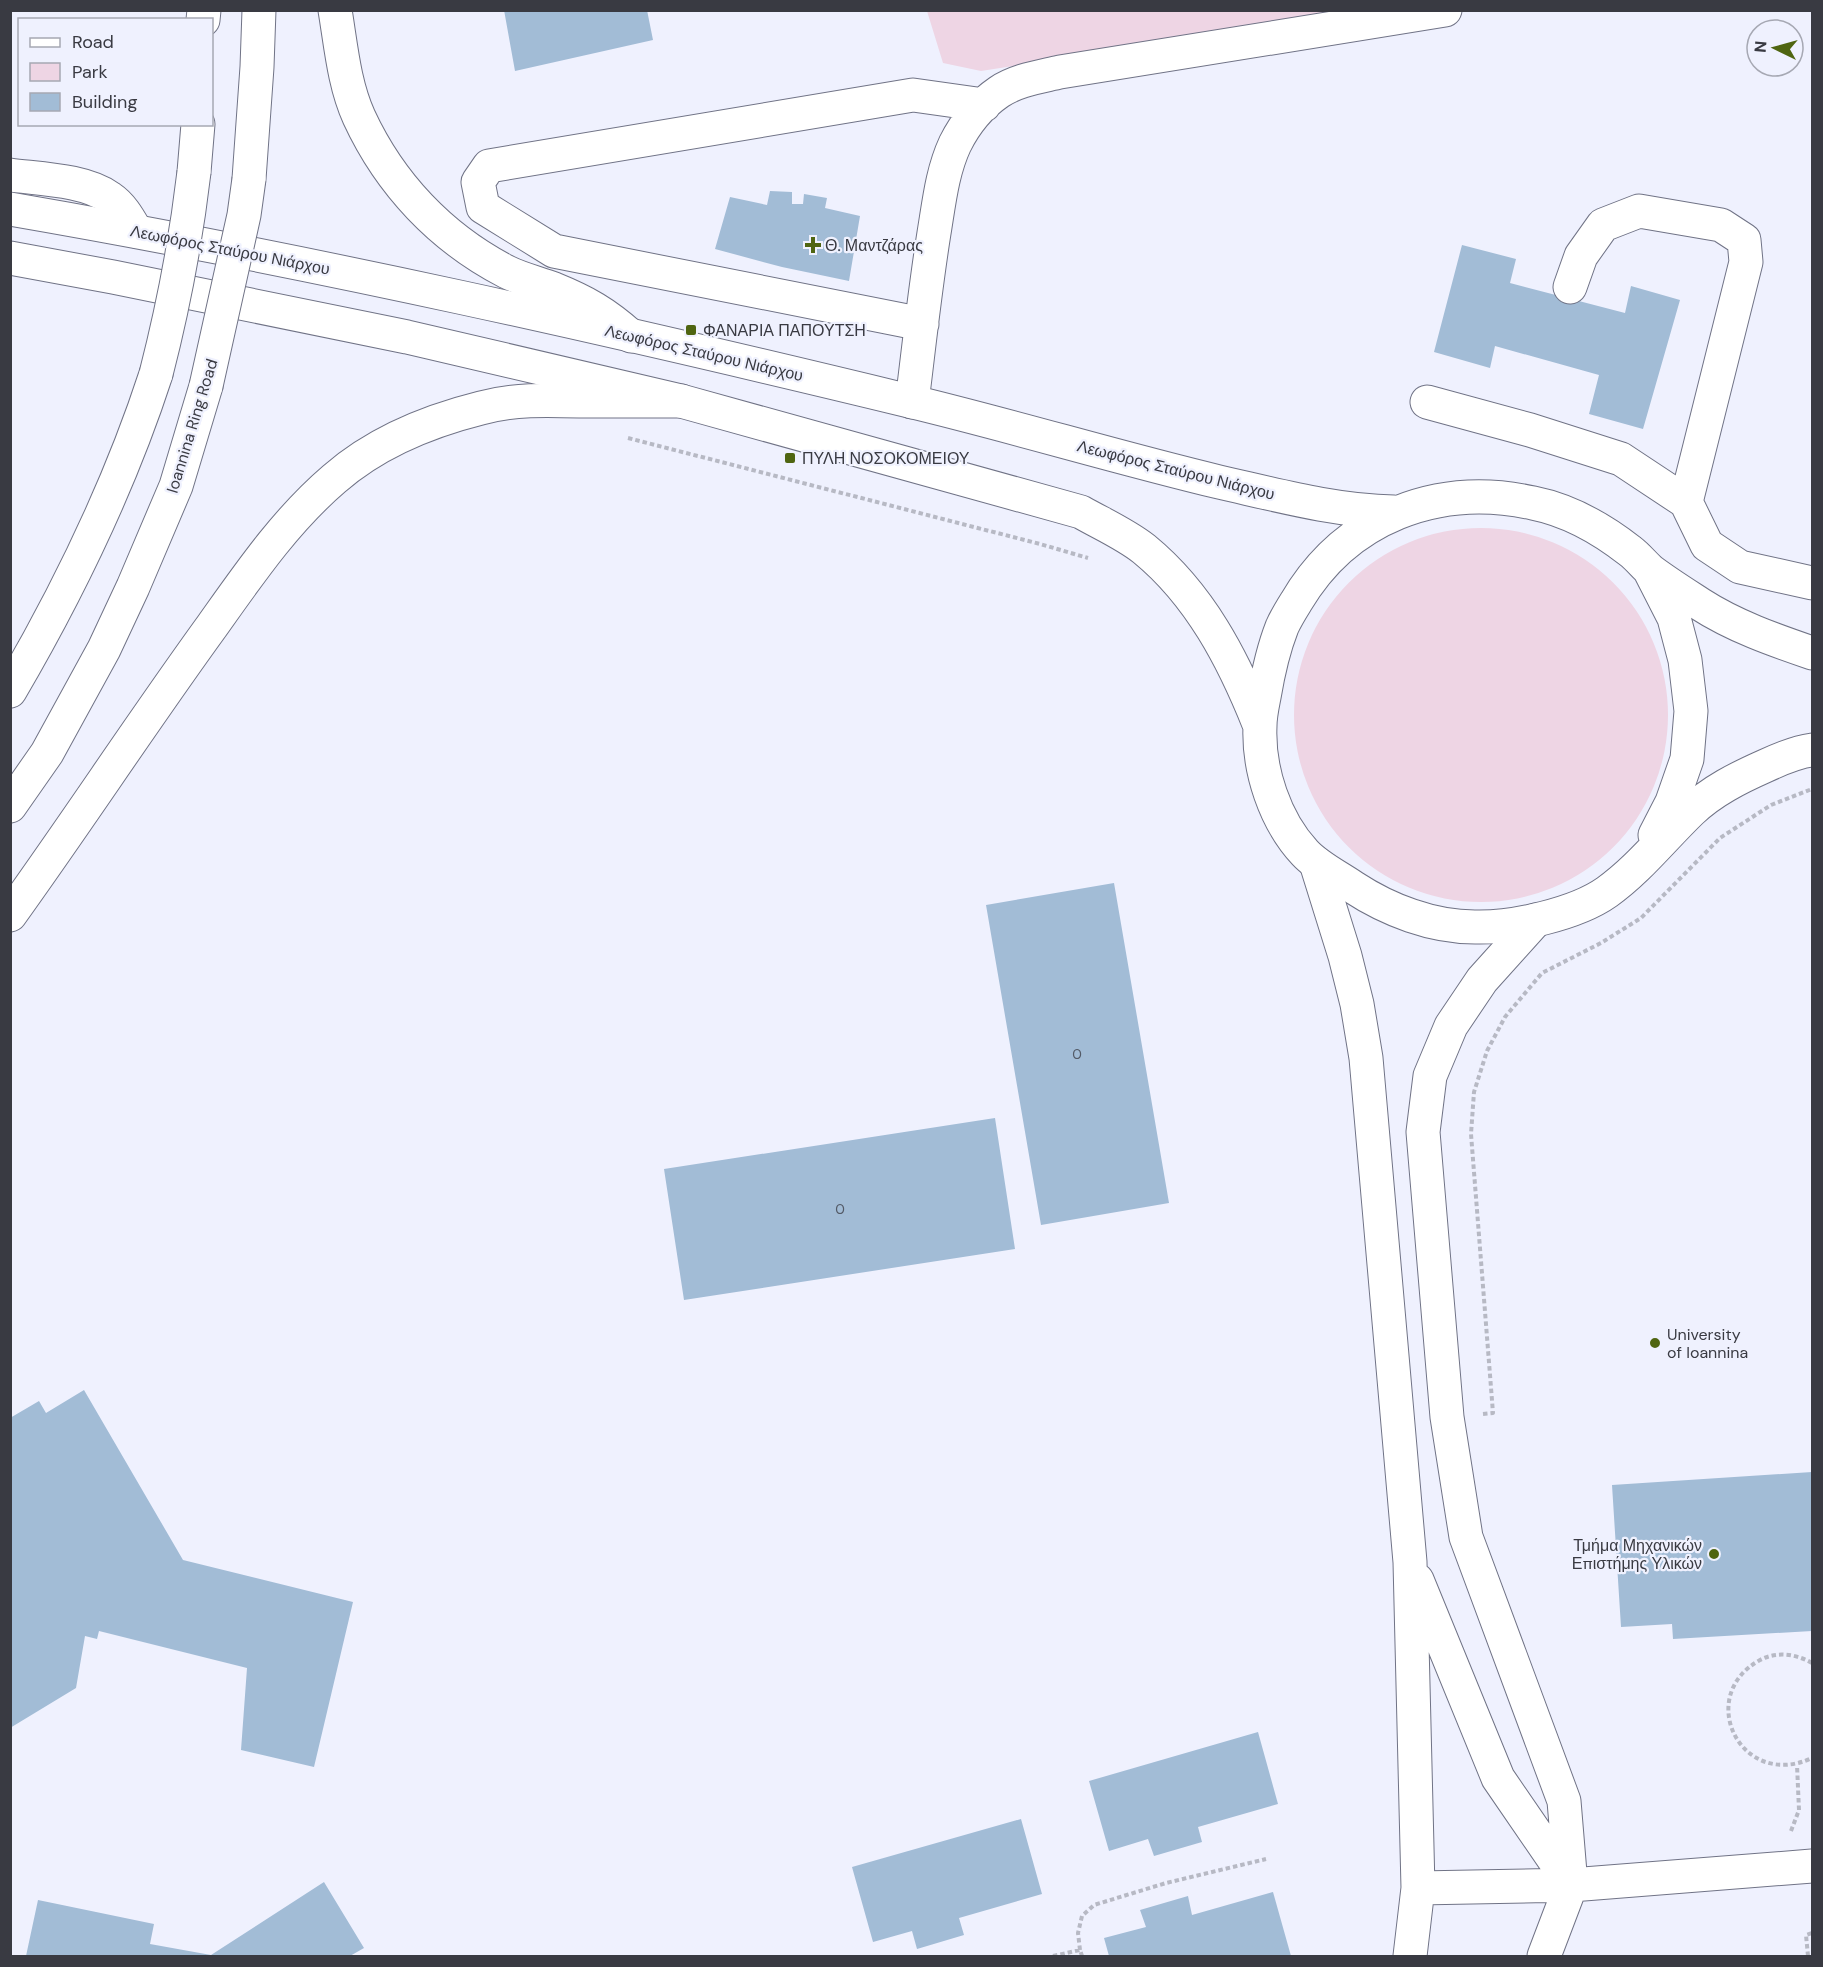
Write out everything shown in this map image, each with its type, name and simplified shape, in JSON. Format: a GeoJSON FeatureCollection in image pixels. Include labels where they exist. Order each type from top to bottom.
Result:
{"type":"FeatureCollection","features":[{"type":"Feature","properties":{"kind":"main road","name":"Ioannina Ring Road"},"geometry":{"type":"LineString","coordinates":[[10,806],[47,753],[104,650],[176,486],[206,386],[244,214],[249,179],[259,10]]}},
{"type":"Feature","properties":{"kind":"main road"},"geometry":{"type":"LineString","coordinates":[[335,10],[347,78],[359,116],[382,159],[428,216],[474,253],[509,273],[586,303],[605,314],[631,336]]}},
{"type":"Feature","properties":{"kind":"main road"},"geometry":{"type":"LineString","coordinates":[[912,402],[937,213],[946,168],[954,146],[968,122],[999,92],[1013,84],[1060,72],[1445,10]]}},
{"type":"Feature","properties":{"kind":"main road"},"geometry":{"type":"LineString","coordinates":[[922,324],[554,250],[483,207],[478,182],[489,166],[913,95],[984,105]]}},
{"type":"Feature","properties":{"kind":"main road"},"geometry":{"type":"LineString","coordinates":[[10,691],[51,617],[107,504],[136,434],[156,374],[170,318],[190,210],[198,126]]}},
{"type":"Feature","properties":{"kind":"main road"},"geometry":{"type":"LineString","coordinates":[[10,174],[81,185],[109,196],[122,209],[136,231]]}},
{"type":"Feature","properties":{"kind":"main road","name":"Λεωφόρος Σταύρου Νιάρχου"},"geometry":{"type":"LineString","coordinates":[[10,209],[319,267],[631,336],[912,402],[1278,496],[1370,512],[1394,512]]}},
{"type":"Feature","properties":{"kind":"main road"},"geometry":{"type":"LineString","coordinates":[[1570,287],[1581,256],[1603,225],[1639,211],[1721,225],[1744,240],[1746,262],[1686,502]]}},
{"type":"Feature","properties":{"kind":"main road","name":"Λεωφόρος Σταύρου Νιάρχου"},"geometry":{"type":"LineString","coordinates":[[10,258],[407,337],[681,401],[1081,512],[1119,532],[1160,563],[1183,589],[1219,638],[1239,675],[1259,724],[1265,772],[1273,799],[1284,825],[1306,854],[1366,896],[1406,914],[1444,925],[1477,928],[1536,920],[1577,908],[1605,894],[1693,809],[1726,784],[1785,757],[1812,750]]}},
{"type":"Feature","properties":{"kind":"main road"},"geometry":{"type":"LineString","coordinates":[[10,915],[160,697],[255,566],[291,519],[334,478],[358,460],[392,440],[435,422],[483,407],[519,400],[681,401]]}},
{"type":"Feature","properties":{"kind":"main road"},"geometry":{"type":"LineString","coordinates":[[1427,402],[1530,430],[1621,459],[1686,502],[1707,545],[1740,567],[1812,583]]}},
{"type":"Feature","properties":{"kind":"main road","name":"Λεωφόρος Σταύρου Νιάρχου"},"geometry":{"type":"LineString","coordinates":[[1259,724],[1269,666],[1279,635],[1309,581],[1344,543],[1394,512],[1452,498],[1479,496],[1532,502],[1558,510],[1586,523],[1631,551],[1649,570],[1703,606],[1762,636],[1812,653]]}},
{"type":"Feature","properties":{"kind":"main road","name":"Λεωφόρος Σταύρου Νιάρχου"},"geometry":{"type":"LineString","coordinates":[[1641,861],[1672,802],[1687,759],[1691,711],[1685,660],[1674,618],[1649,570]]}},
{"type":"Feature","properties":{"kind":"main road"},"geometry":{"type":"LineString","coordinates":[[1316,862],[1345,956],[1357,1004],[1366,1058],[1410,1562],[1418,1888],[1410,1956]]}},
{"type":"Feature","properties":{"kind":"main road"},"geometry":{"type":"LineString","coordinates":[[1536,920],[1482,980],[1451,1026],[1430,1076],[1423,1132],[1447,1417],[1466,1537],[1564,1801],[1571,1885],[1544,1956]]}},
{"type":"Feature","properties":{"kind":"main road"},"geometry":{"type":"LineString","coordinates":[[1410,1562],[1498,1778],[1571,1885]]}},
{"type":"Feature","properties":{"kind":"main road"},"geometry":{"type":"LineString","coordinates":[[1418,1888],[1571,1885],[1812,1866]]}},
{"type":"Feature","properties":{"kind":"path"},"geometry":{"type":"LineString","coordinates":[[620,436],[1091,559]]}},
{"type":"Feature","properties":{"kind":"path"},"geometry":{"type":"LineString","coordinates":[[1447,1417],[1493,1413],[1471,1134],[1474,1092],[1487,1051],[1505,1017],[1542,973],[1601,943],[1641,918],[1720,838],[1771,805],[1812,789]]}},
{"type":"Feature","properties":{"kind":"path"},"geometry":{"type":"LineString","coordinates":[[1812,1663],[1803,1658],[1784,1654],[1766,1657],[1749,1666],[1736,1681],[1729,1698],[1728,1717],[1734,1735],[1745,1750],[1760,1761],[1779,1766],[1797,1765],[1812,1758]]}},
{"type":"Feature","properties":{"kind":"path"},"geometry":{"type":"LineString","coordinates":[[1082,1956],[1078,1933],[1082,1916],[1094,1905],[1166,1883],[1266,1859]]}},
{"type":"Feature","properties":{"kind":"path"},"geometry":{"type":"LineString","coordinates":[[1808,1956],[1806,1935],[1812,1933]]}},
{"type":"Feature","properties":{"kind":"path"},"geometry":{"type":"LineString","coordinates":[[1053,1956],[1080,1950]]}},
{"type":"Feature","properties":{"kind":"green space"},"geometry":{"type":"Polygon","coordinates":[[[927,11],[1362,11],[981,71],[943,63],[927,11]]]}},
{"type":"Feature","properties":{"kind":"green space"},"geometry":{"type":"Polygon","coordinates":[[[1463,528],[1499,528],[1518,531],[1553,542],[1585,559],[1614,582],[1637,611],[1654,643],[1665,678],[1668,715],[1665,752],[1654,787],[1637,819],[1614,848],[1585,871],[1553,888],[1518,899],[1499,902],[1463,902],[1427,894],[1393,880],[1362,860],[1336,834],[1316,803],[1302,769],[1294,733],[1294,697],[1302,661],[1316,627],[1336,596],[1362,570],[1393,550],[1427,536],[1463,528]]]}},
{"type":"Feature","properties":{"kind":"building"},"geometry":{"type":"Polygon","coordinates":[[[504,10],[647,10],[653,40],[515,71],[504,10]]]}},
{"type":"Feature","properties":{"kind":"building"},"geometry":{"type":"Polygon","coordinates":[[[770,191],[792,192],[792,204],[803,204],[804,194],[827,198],[825,208],[860,216],[849,281],[782,267],[715,249],[730,197],[767,205],[770,191]]]}},
{"type":"Feature","properties":{"kind":"building"},"geometry":{"type":"Polygon","coordinates":[[[1462,245],[1516,259],[1510,283],[1625,313],[1631,286],[1680,300],[1643,429],[1589,414],[1599,375],[1495,346],[1490,368],[1434,352],[1462,245]]]}},
{"type":"Feature","properties":{"kind":"building"},"geometry":{"type":"Polygon","coordinates":[[[1114,883],[1169,1203],[1041,1225],[986,905],[1114,883]]]}},
{"type":"Feature","properties":{"kind":"building"},"geometry":{"type":"Polygon","coordinates":[[[995,1118],[1015,1249],[684,1300],[664,1169],[995,1118]]]}},
{"type":"Feature","properties":{"kind":"building"},"geometry":{"type":"Polygon","coordinates":[[[84,1390],[183,1560],[353,1602],[314,1767],[241,1750],[247,1668],[99,1631],[97,1639],[85,1636],[76,1688],[10,1728],[10,1418],[39,1401],[46,1413],[84,1390]]]}},
{"type":"Feature","properties":{"kind":"building","name":"Τμήμα Μηχανικών Επιστήμης Υλικών"},"geometry":{"type":"Polygon","coordinates":[[[1812,1472],[1812,1631],[1673,1639],[1672,1624],[1621,1627],[1612,1485],[1812,1472]]]}},
{"type":"Feature","properties":{"kind":"building"},"geometry":{"type":"Polygon","coordinates":[[[1258,1732],[1278,1804],[1198,1827],[1202,1842],[1154,1856],[1148,1839],[1109,1851],[1089,1781],[1258,1732]]]}},
{"type":"Feature","properties":{"kind":"building"},"geometry":{"type":"Polygon","coordinates":[[[1021,1819],[1042,1894],[959,1918],[964,1935],[917,1949],[912,1931],[873,1942],[852,1867],[1021,1819]]]}},
{"type":"Feature","properties":{"kind":"building"},"geometry":{"type":"Polygon","coordinates":[[[324,1882],[364,1948],[350,1956],[26,1956],[38,1900],[154,1924],[150,1944],[211,1955],[324,1882]]]}},
{"type":"Feature","properties":{"kind":"building"},"geometry":{"type":"Polygon","coordinates":[[[1273,1892],[1291,1956],[1109,1956],[1104,1938],[1146,1927],[1140,1910],[1188,1896],[1192,1915],[1273,1892]]]}},
{"type":"Feature","properties":{"kind":"place","name":"Θ. Μαντζάρας"},"geometry":{"type":"Point","coordinates":[813,245]}},
{"type":"Feature","properties":{"kind":"place","name":"ΦΑΝΑΡΙΑ ΠΑΠΟΥΤΣΗ"},"geometry":{"type":"Point","coordinates":[691,330]}},
{"type":"Feature","properties":{"kind":"place","name":"ΠΥΛΗ ΝΟΣΟΚΟΜΕΙΟΥ"},"geometry":{"type":"Point","coordinates":[790,458]}},
{"type":"Feature","properties":{"kind":"place","name":"University of Ioannina"},"geometry":{"type":"Point","coordinates":[1655,1343]}},
{"type":"Feature","properties":{"kind":"place","name":"Τμήμα Μηχανικών Επιστήμης Υλικών"},"geometry":{"type":"Point","coordinates":[1714,1554]}}]}
